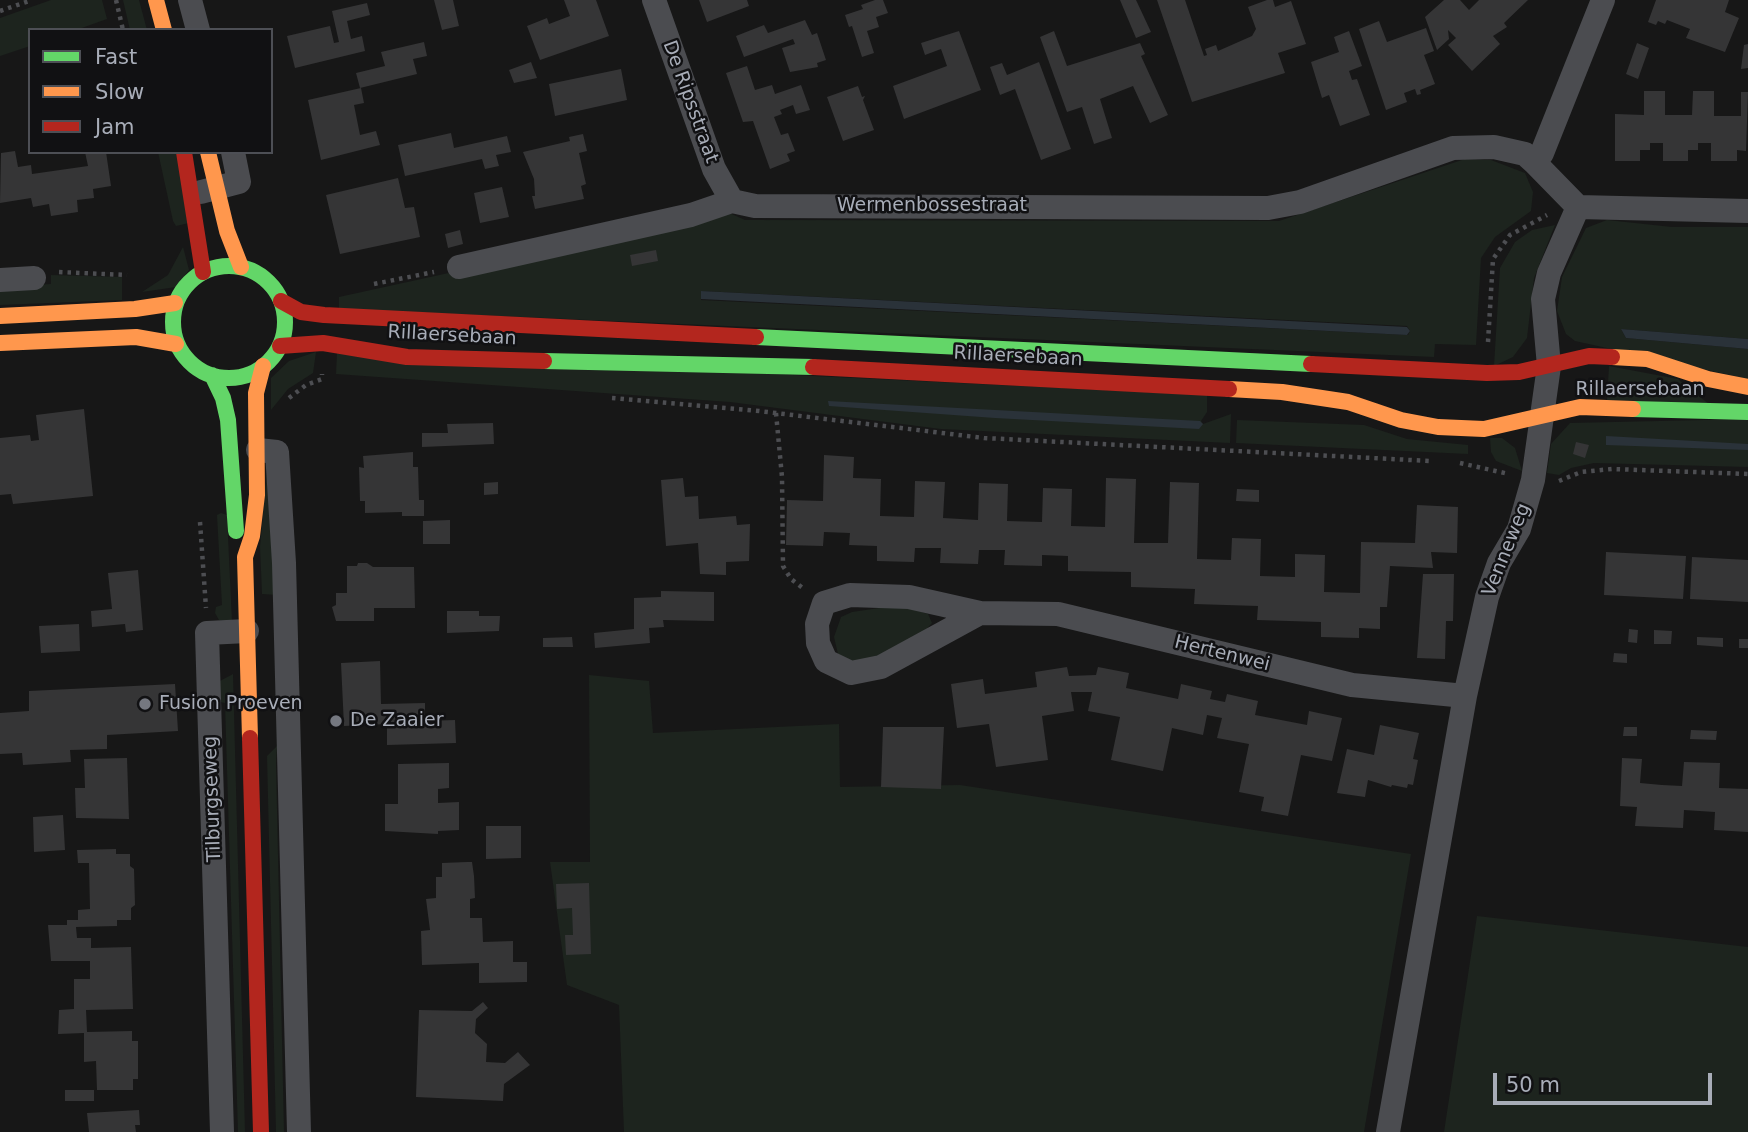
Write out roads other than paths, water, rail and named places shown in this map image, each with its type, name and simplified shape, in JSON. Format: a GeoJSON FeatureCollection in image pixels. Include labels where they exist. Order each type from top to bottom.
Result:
{"type":"FeatureCollection","features":[{"type":"Feature","properties":{"kind":"street"},"geometry":{"type":"LineString","coordinates":[[156,0],[163,28]]}},
{"type":"Feature","properties":{"kind":"street"},"geometry":{"type":"LineString","coordinates":[[190,0],[197,28]]}},
{"type":"Feature","properties":{"kind":"street","name":"De Ripsstraat"},"geometry":{"type":"LineString","coordinates":[[654,0],[714,169],[732,201]]}},
{"type":"Feature","properties":{"kind":"street"},"geometry":{"type":"LineString","coordinates":[[1603,0],[1542,153],[1535,163],[1559,192],[1578,207],[1748,211]]}},
{"type":"Feature","properties":{"kind":"street","name":"Wermenbossestraat"},"geometry":{"type":"LineString","coordinates":[[459,267],[691,215],[732,201],[755,206],[1268,208],[1300,202],[1453,148],[1494,147],[1525,154],[1535,163]]}},
{"type":"Feature","properties":{"kind":"street"},"geometry":{"type":"LineString","coordinates":[[184,154],[203,272]]}},
{"type":"Feature","properties":{"kind":"street"},"geometry":{"type":"LineString","coordinates":[[209,154],[229,184]]}},
{"type":"Feature","properties":{"kind":"street"},"geometry":{"type":"LineString","coordinates":[[233,154],[226,231],[241,267]]}},
{"type":"Feature","properties":{"kind":"street"},"geometry":{"type":"LineString","coordinates":[[192,194],[229,184]]}},
{"type":"Feature","properties":{"kind":"street","name":"Venneweg"},"geometry":{"type":"LineString","coordinates":[[1388,1132],[1465,696],[1487,597],[1499,564],[1518,529],[1533,480],[1549,366],[1543,299],[1549,273],[1578,207]]}},
{"type":"Feature","properties":{"kind":"street"},"geometry":{"type":"LineString","coordinates":[[241,267],[265,279],[281,301],[286,324],[280,346],[263,366],[238,377],[212,375],[187,361],[176,344],[172,325],[175,303],[186,285],[203,272],[241,267]]}},
{"type":"Feature","properties":{"kind":"street"},"geometry":{"type":"LineString","coordinates":[[0,281],[34,278]]}},
{"type":"Feature","properties":{"kind":"street","name":"Rillaersebaan"},"geometry":{"type":"LineString","coordinates":[[281,301],[301,312],[324,316],[1487,373],[1519,372],[1589,356],[1647,359],[1708,379],[1748,387]]}},
{"type":"Feature","properties":{"kind":"street"},"geometry":{"type":"LineString","coordinates":[[0,316],[135,309],[175,303]]}},
{"type":"Feature","properties":{"kind":"street"},"geometry":{"type":"LineString","coordinates":[[0,343],[136,337],[176,344]]}},
{"type":"Feature","properties":{"kind":"street","name":"Rillaersebaan"},"geometry":{"type":"LineString","coordinates":[[280,346],[323,343],[407,356],[704,366],[751,364],[1302,393],[1348,402],[1401,420],[1438,427],[1484,429],[1580,407],[1748,412]]}},
{"type":"Feature","properties":{"kind":"street","name":"Tilburgseweg"},"geometry":{"type":"LineString","coordinates":[[263,366],[256,393],[267,451],[290,713],[299,1132]]}},
{"type":"Feature","properties":{"kind":"street","name":"Tilburgseweg"},"geometry":{"type":"LineString","coordinates":[[212,375],[223,398],[228,420],[236,535],[245,557]]}},
{"type":"Feature","properties":{"kind":"street","name":"Tilburgseweg"},"geometry":{"type":"LineString","coordinates":[[261,1132],[245,557],[252,536],[267,451]]}},
{"type":"Feature","properties":{"kind":"street","name":"Hertenwei"},"geometry":{"type":"LineString","coordinates":[[979,612],[881,667],[851,673],[826,661],[818,643],[817,624],[824,603],[850,595],[909,597],[979,612],[1058,614],[1352,685],[1465,696]]}},
{"type":"Feature","properties":{"kind":"street","name":"Tilburgseweg"},"geometry":{"type":"LineString","coordinates":[[222,1132],[207,633],[247,631]]}},
{"type":"Feature","properties":{"kind":"place","name":"Fusion Proeven"},"geometry":{"type":"Point","coordinates":[145,704]}},
{"type":"Feature","properties":{"kind":"place","name":"De Zaaier"},"geometry":{"type":"Point","coordinates":[336,721]}}]}
